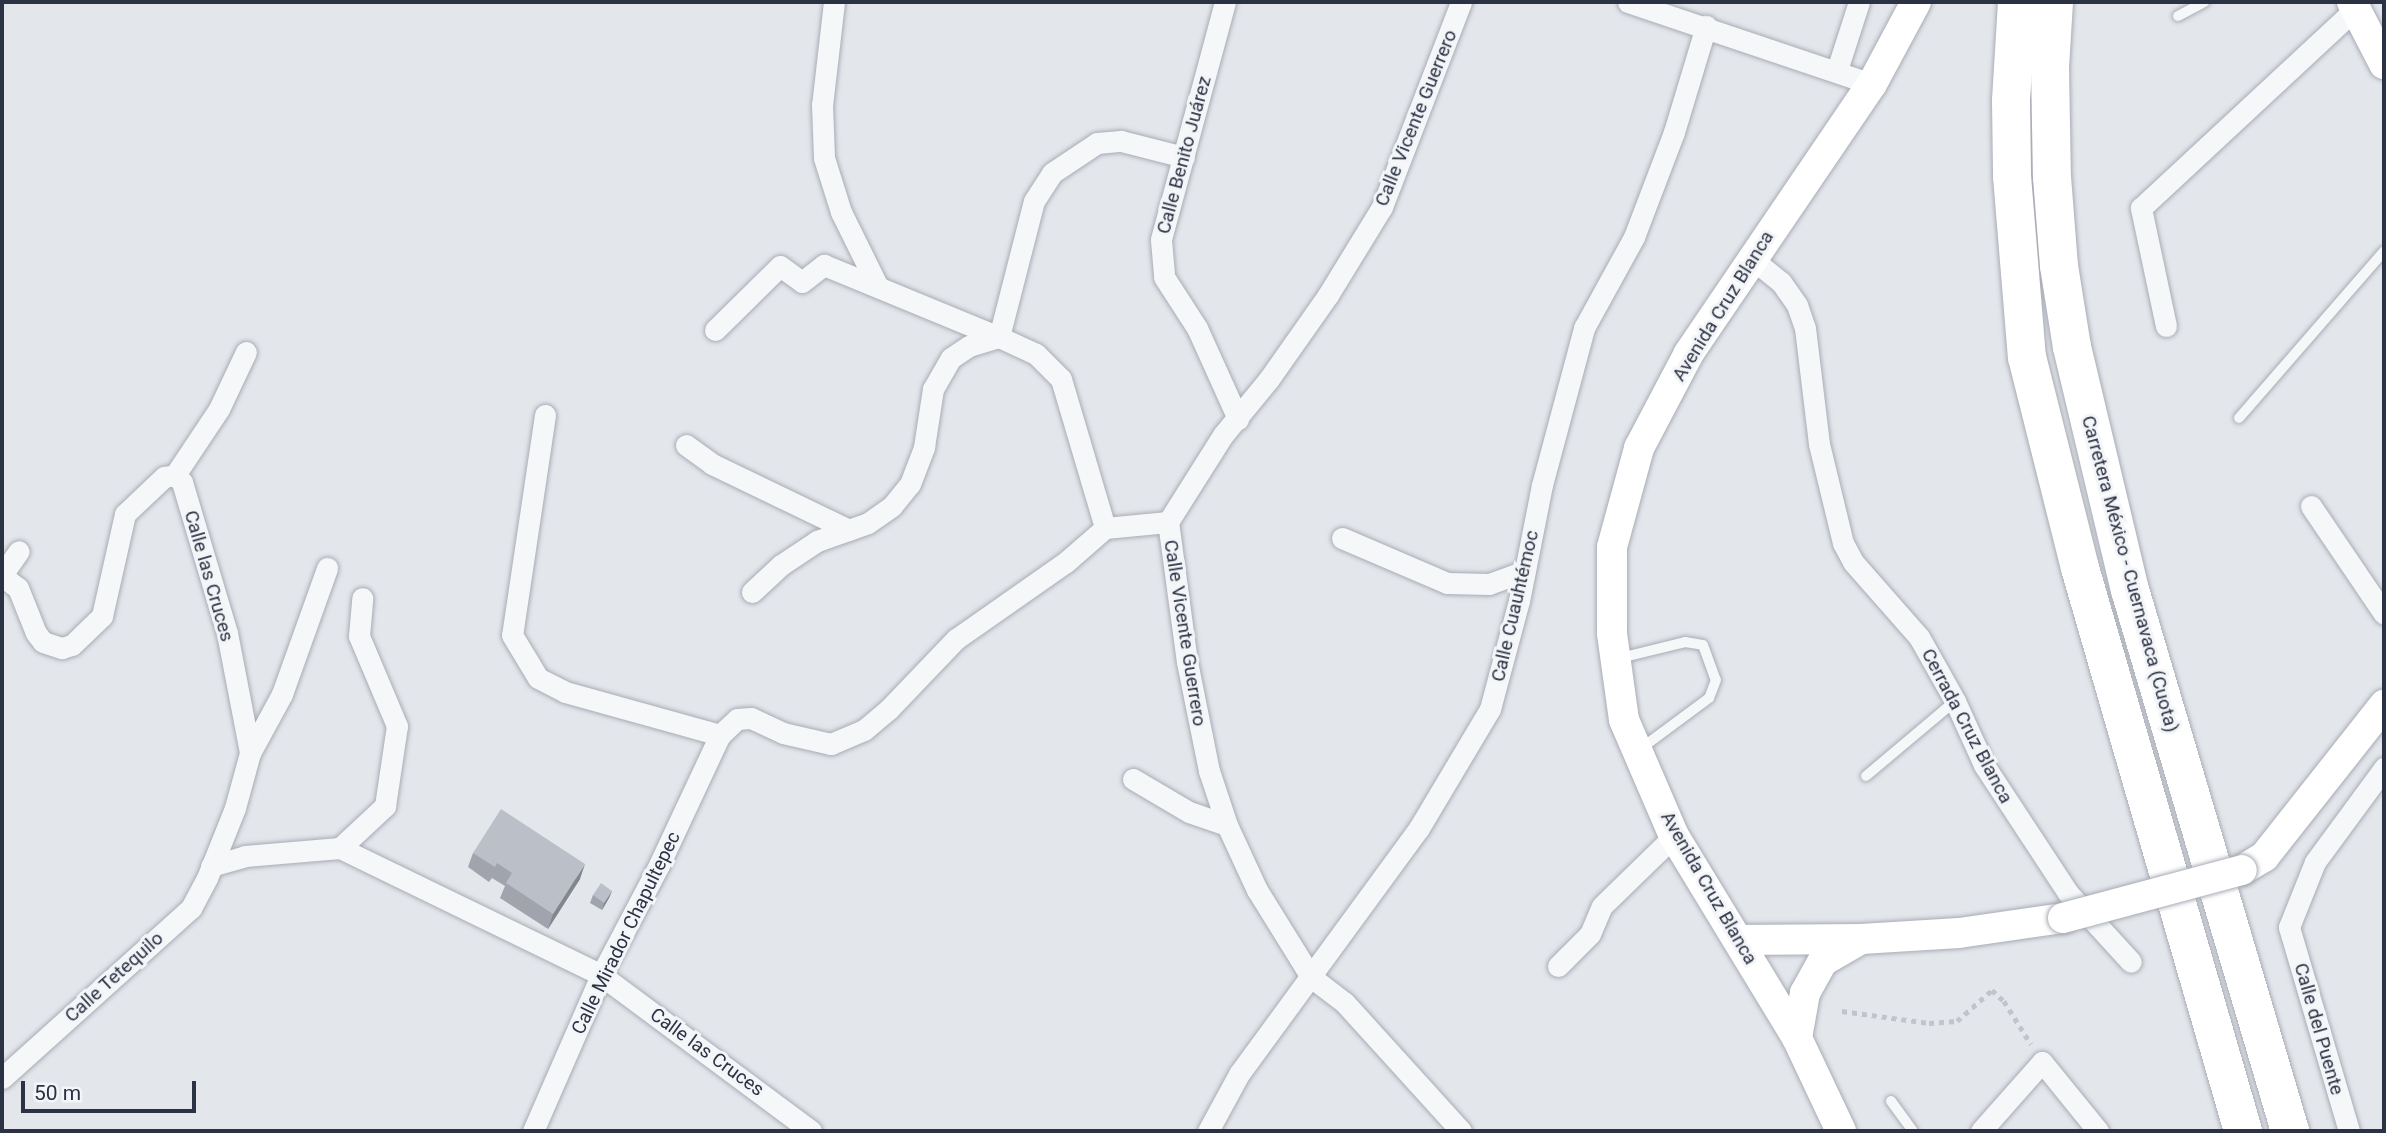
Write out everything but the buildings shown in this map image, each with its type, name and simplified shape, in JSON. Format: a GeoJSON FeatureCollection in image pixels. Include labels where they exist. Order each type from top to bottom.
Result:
{"type":"FeatureCollection","features":[{"type":"Feature","properties":{"kind":"highway"},"geometry":{"type":"LineString","coordinates":[[2017,2],[2011,101],[2012,176],[2027,357],[2080,568],[2243,1131]]}},
{"type":"Feature","properties":{"kind":"highway","name":"Carretera México - Cuernavaca (Cuota)"},"geometry":{"type":"LineString","coordinates":[[2054,2],[2050,66],[2052,177],[2059,266],[2071,347],[2130,590],[2290,1131]]}},
{"type":"Feature","properties":{"kind":"main road","name":"Avenida Cruz Blanca"},"geometry":{"type":"LineString","coordinates":[[1841,1131],[1797,1038],[1674,836],[1624,720],[1612,633],[1612,547],[1639,448],[1689,353],[1751,258],[1872,84],[1916,2]]}},
{"type":"Feature","properties":{"kind":"main road"},"geometry":{"type":"LineString","coordinates":[[2354,5],[2384,64]]}},
{"type":"Feature","properties":{"kind":"main road"},"geometry":{"type":"LineString","coordinates":[[1738,940],[1861,939],[1959,933],[2065,906],[2242,870],[2264,857],[2384,705]]}},
{"type":"Feature","properties":{"kind":"main road"},"geometry":{"type":"LineString","coordinates":[[1797,1038],[1805,993],[1822,961],[1861,939]]}},
{"type":"Feature","properties":{"kind":"street"},"geometry":{"type":"LineString","coordinates":[[834,2],[822,104],[824,158],[841,212],[878,287]]}},
{"type":"Feature","properties":{"kind":"street","name":"Calle Benito Juárez"},"geometry":{"type":"LineString","coordinates":[[1225,2],[1161,240],[1164,277],[1196,328],[1238,419]]}},
{"type":"Feature","properties":{"kind":"street","name":"Calle Vicente Guerrero"},"geometry":{"type":"LineString","coordinates":[[1461,2],[1382,207],[1328,295],[1238,419],[1223,435],[1168,522],[1187,662],[1209,771],[1227,825],[1256,890],[1311,977],[1345,1003],[1461,1131]]}},
{"type":"Feature","properties":{"kind":"street"},"geometry":{"type":"LineString","coordinates":[[1628,2],[1837,70],[1872,84]]}},
{"type":"Feature","properties":{"kind":"street"},"geometry":{"type":"LineString","coordinates":[[1837,70],[1859,2]]}},
{"type":"Feature","properties":{"kind":"street"},"geometry":{"type":"LineString","coordinates":[[2166,326],[2141,208],[2354,5]]}},
{"type":"Feature","properties":{"kind":"street","name":"Calle Cuauhtémoc"},"geometry":{"type":"LineString","coordinates":[[1208,1131],[1239,1074],[1419,828],[1490,709],[1525,570],[1542,485],[1584,328],[1634,237],[1674,132],[1706,26]]}},
{"type":"Feature","properties":{"kind":"street"},"geometry":{"type":"LineString","coordinates":[[999,337],[1034,201],[1052,173],[1097,143],[1121,141],[1184,157]]}},
{"type":"Feature","properties":{"kind":"street","name":"Cerrada Cruz Blanca"},"geometry":{"type":"LineString","coordinates":[[1751,258],[1781,282],[1797,305],[1805,327],[1819,444],[1843,543],[1853,562],[1919,637],[1955,701],[1984,765],[2065,906],[2132,962]]}},
{"type":"Feature","properties":{"kind":"street"},"geometry":{"type":"LineString","coordinates":[[715,330],[780,266],[802,282],[824,265],[1036,354],[1061,379],[1105,528]]}},
{"type":"Feature","properties":{"kind":"street"},"geometry":{"type":"LineString","coordinates":[[751,592],[781,565],[817,541],[849,530],[892,506],[911,484],[924,447],[933,389],[951,358],[969,346],[999,337]]}},
{"type":"Feature","properties":{"kind":"street"},"geometry":{"type":"LineString","coordinates":[[19,551],[2,576],[18,588],[36,633],[43,642],[62,648],[72,645],[102,616],[125,514],[164,477],[175,475],[219,410],[246,352]]}},
{"type":"Feature","properties":{"kind":"street"},"geometry":{"type":"LineString","coordinates":[[545,415],[512,635],[538,678],[565,692],[720,735],[737,719],[751,718],[783,733],[831,744],[863,730],[889,709],[956,639],[1066,562],[1105,528],[1168,522]]}},
{"type":"Feature","properties":{"kind":"street"},"geometry":{"type":"LineString","coordinates":[[686,445],[712,464],[849,530]]}},
{"type":"Feature","properties":{"kind":"street","name":"Calle las Cruces"},"geometry":{"type":"LineString","coordinates":[[175,475],[182,482],[226,633],[250,753],[235,808],[211,866]]}},
{"type":"Feature","properties":{"kind":"street"},"geometry":{"type":"LineString","coordinates":[[2311,506],[2384,614]]}},
{"type":"Feature","properties":{"kind":"street"},"geometry":{"type":"LineString","coordinates":[[1342,538],[1447,583],[1489,583],[1525,570]]}},
{"type":"Feature","properties":{"kind":"street"},"geometry":{"type":"LineString","coordinates":[[250,753],[282,694],[327,568]]}},
{"type":"Feature","properties":{"kind":"street"},"geometry":{"type":"LineString","coordinates":[[211,866],[245,856],[340,848],[385,806],[397,726],[359,636],[362,598]]}},
{"type":"Feature","properties":{"kind":"street","name":"Calle Mirador Chapultepec"},"geometry":{"type":"LineString","coordinates":[[536,1130],[601,975],[659,865],[720,735]]}},
{"type":"Feature","properties":{"kind":"street","name":"Calle del Puente"},"geometry":{"type":"LineString","coordinates":[[2349,1131],[2289,927],[2315,862],[2384,768]]}},
{"type":"Feature","properties":{"kind":"street"},"geometry":{"type":"LineString","coordinates":[[1133,779],[1189,812],[1227,825]]}},
{"type":"Feature","properties":{"kind":"street"},"geometry":{"type":"LineString","coordinates":[[1558,966],[1590,934],[1602,906],[1674,836]]}},
{"type":"Feature","properties":{"kind":"street","name":"Calle las Cruces"},"geometry":{"type":"LineString","coordinates":[[340,848],[601,975],[811,1131]]}},
{"type":"Feature","properties":{"kind":"street","name":"Calle Tetequilo"},"geometry":{"type":"LineString","coordinates":[[2,1077],[191,908],[211,866]]}},
{"type":"Feature","properties":{"kind":"street"},"geometry":{"type":"LineString","coordinates":[[1981,1131],[2042,1062],[2098,1131]]}},
{"type":"Feature","properties":{"kind":"lane"},"geometry":{"type":"LineString","coordinates":[[2179,16],[2204,2]]}},
{"type":"Feature","properties":{"kind":"lane"},"geometry":{"type":"LineString","coordinates":[[2239,418],[2384,251]]}},
{"type":"Feature","properties":{"kind":"lane"},"geometry":{"type":"LineString","coordinates":[[1616,660],[1685,642],[1703,645],[1716,680],[1709,698],[1638,751]]}},
{"type":"Feature","properties":{"kind":"lane"},"geometry":{"type":"LineString","coordinates":[[1866,776],[1955,701]]}},
{"type":"Feature","properties":{"kind":"lane"},"geometry":{"type":"LineString","coordinates":[[1891,1101],[1913,1131]]}},
{"type":"Feature","properties":{"kind":"path"},"geometry":{"type":"LineString","coordinates":[[1842,1011],[1929,1023],[1957,1021],[1992,990],[2004,1001],[2042,1062]]}}]}
